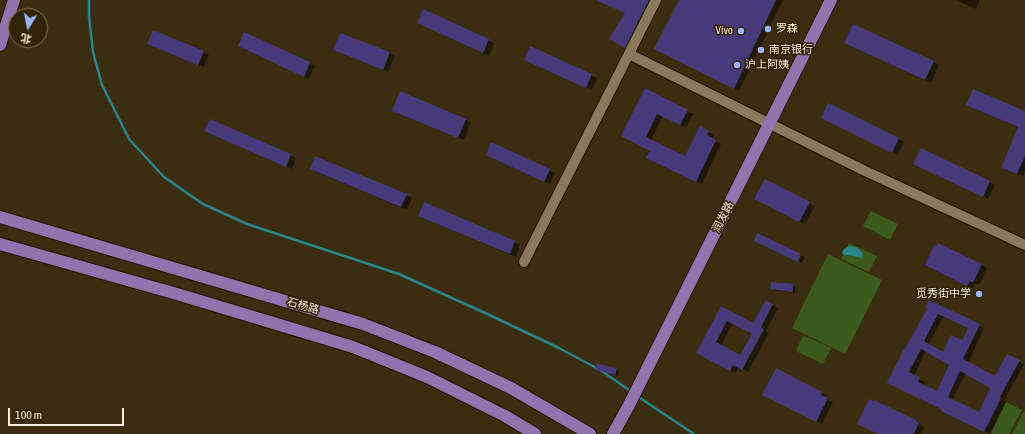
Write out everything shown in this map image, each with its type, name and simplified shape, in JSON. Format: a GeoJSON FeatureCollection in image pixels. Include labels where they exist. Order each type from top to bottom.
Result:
{"type":"FeatureCollection","features":[{"type":"Feature","properties":{"kind":"main road"},"geometry":{"type":"LineString","coordinates":[[0,45],[14,0]]}},
{"type":"Feature","properties":{"kind":"main road","name":"润发路"},"geometry":{"type":"LineString","coordinates":[[613,434],[629,405],[831,0]]}},
{"type":"Feature","properties":{"kind":"main road","name":"石杨路"},"geometry":{"type":"LineString","coordinates":[[0,217],[363,324],[436,352],[511,388],[590,434]]}},
{"type":"Feature","properties":{"kind":"main road"},"geometry":{"type":"LineString","coordinates":[[0,244],[177,294],[353,347],[427,377],[505,416],[535,434]]}},
{"type":"Feature","properties":{"kind":"street"},"geometry":{"type":"LineString","coordinates":[[524,262],[656,0]]}},
{"type":"Feature","properties":{"kind":"street"},"geometry":{"type":"LineString","coordinates":[[629,54],[864,170],[1025,245]]}},
{"type":"Feature","properties":{"kind":"green space"},"geometry":{"type":"Polygon","coordinates":[[[871,211],[898,224],[890,240],[863,226],[871,211]]]}},
{"type":"Feature","properties":{"kind":"green space"},"geometry":{"type":"Polygon","coordinates":[[[849,243],[877,256],[869,272],[841,259],[849,243]]]}},
{"type":"Feature","properties":{"kind":"green space"},"geometry":{"type":"Polygon","coordinates":[[[828,254],[882,280],[845,354],[792,328],[828,254]]]}},
{"type":"Feature","properties":{"kind":"green space"},"geometry":{"type":"Polygon","coordinates":[[[803,335],[831,348],[823,364],[796,351],[803,335]]]}},
{"type":"Feature","properties":{"kind":"green space"},"geometry":{"type":"Polygon","coordinates":[[[1006,402],[1022,410],[1009,434],[993,434],[991,433],[1006,402]]]}},
{"type":"Feature","properties":{"kind":"green space"},"geometry":{"type":"Polygon","coordinates":[[[1024,411],[1025,434],[1012,434],[1024,411]]]}},
{"type":"Feature","properties":{"kind":"water"},"geometry":{"type":"Polygon","coordinates":[[[851,246],[859,249],[863,258],[842,254],[843,250],[851,246]]]}},
{"type":"Feature","properties":{"kind":"building"},"geometry":{"type":"Polygon","coordinates":[[[595,0],[649,0],[625,48],[609,39],[625,13],[595,0]]]}},
{"type":"Feature","properties":{"kind":"building"},"geometry":{"type":"Polygon","coordinates":[[[679,0],[776,0],[734,89],[654,49],[679,0]]]}},
{"type":"Feature","properties":{"kind":"building"},"geometry":{"type":"Polygon","coordinates":[[[423,9],[489,39],[483,53],[417,23],[423,9]]]}},
{"type":"Feature","properties":{"kind":"building"},"geometry":{"type":"Polygon","coordinates":[[[853,24],[934,61],[925,80],[844,43],[853,24]]]}},
{"type":"Feature","properties":{"kind":"building"},"geometry":{"type":"Polygon","coordinates":[[[153,30],[204,51],[198,65],[147,44],[153,30]]]}},
{"type":"Feature","properties":{"kind":"building"},"geometry":{"type":"Polygon","coordinates":[[[244,32],[310,62],[304,77],[238,46],[244,32]]]}},
{"type":"Feature","properties":{"kind":"building"},"geometry":{"type":"Polygon","coordinates":[[[340,33],[390,52],[383,70],[333,50],[340,33]]]}},
{"type":"Feature","properties":{"kind":"building"},"geometry":{"type":"Polygon","coordinates":[[[530,46],[592,74],[586,88],[524,60],[530,46]]]}},
{"type":"Feature","properties":{"kind":"building"},"geometry":{"type":"Polygon","coordinates":[[[645,88],[688,110],[680,125],[657,114],[646,137],[685,156],[700,126],[709,131],[707,135],[716,140],[696,182],[646,158],[650,151],[621,136],[645,88]]]}},
{"type":"Feature","properties":{"kind":"building"},"geometry":{"type":"Polygon","coordinates":[[[973,89],[1025,111],[1025,156],[1017,174],[1001,168],[1018,127],[966,105],[973,89]]]}},
{"type":"Feature","properties":{"kind":"building"},"geometry":{"type":"Polygon","coordinates":[[[400,91],[466,119],[458,138],[392,111],[400,91]]]}},
{"type":"Feature","properties":{"kind":"building"},"geometry":{"type":"Polygon","coordinates":[[[828,103],[899,138],[892,153],[821,118],[828,103]]]}},
{"type":"Feature","properties":{"kind":"building"},"geometry":{"type":"Polygon","coordinates":[[[210,119],[291,154],[286,167],[204,131],[210,119]]]}},
{"type":"Feature","properties":{"kind":"building"},"geometry":{"type":"Polygon","coordinates":[[[491,142],[550,169],[544,182],[486,155],[491,142]]]}},
{"type":"Feature","properties":{"kind":"building"},"geometry":{"type":"Polygon","coordinates":[[[921,148],[990,181],[983,197],[913,164],[921,148]]]}},
{"type":"Feature","properties":{"kind":"building"},"geometry":{"type":"Polygon","coordinates":[[[315,156],[407,194],[401,207],[310,169],[315,156]]]}},
{"type":"Feature","properties":{"kind":"building"},"geometry":{"type":"Polygon","coordinates":[[[765,179],[810,202],[799,222],[754,199],[765,179]]]}},
{"type":"Feature","properties":{"kind":"building"},"geometry":{"type":"Polygon","coordinates":[[[424,202],[515,241],[510,254],[418,216],[424,202]]]}},
{"type":"Feature","properties":{"kind":"building"},"geometry":{"type":"Polygon","coordinates":[[[757,233],[801,254],[798,262],[754,241],[757,233]]]}},
{"type":"Feature","properties":{"kind":"building"},"geometry":{"type":"Polygon","coordinates":[[[938,243],[982,264],[973,283],[970,281],[967,286],[925,265],[934,245],[937,246],[938,243]]]}},
{"type":"Feature","properties":{"kind":"building"},"geometry":{"type":"Polygon","coordinates":[[[771,282],[793,284],[793,292],[770,289],[771,282]]]}},
{"type":"Feature","properties":{"kind":"building"},"geometry":{"type":"Polygon","coordinates":[[[766,300],[773,304],[761,327],[764,329],[742,370],[733,365],[730,371],[696,353],[721,306],[753,323],[766,300]],[[727,321],[716,342],[740,355],[752,334],[727,321]]]}},
{"type":"Feature","properties":{"kind":"building"},"geometry":{"type":"Polygon","coordinates":[[[929,300],[980,324],[963,359],[995,376],[1007,354],[1020,360],[1000,397],[1001,398],[984,432],[887,383],[904,349],[927,309],[925,308],[929,300]],[[938,314],[924,341],[943,352],[951,335],[962,340],[968,328],[938,314]],[[921,349],[909,372],[920,378],[918,382],[937,391],[949,365],[921,349]],[[960,371],[948,397],[979,412],[990,388],[960,371]]]}},
{"type":"Feature","properties":{"kind":"building"},"geometry":{"type":"Polygon","coordinates":[[[597,363],[617,369],[615,375],[595,370],[597,363]]]}},
{"type":"Feature","properties":{"kind":"building"},"geometry":{"type":"Polygon","coordinates":[[[776,368],[822,392],[821,395],[828,398],[816,422],[762,395],[776,368]]]}},
{"type":"Feature","properties":{"kind":"building"},"geometry":{"type":"Polygon","coordinates":[[[869,399],[916,420],[919,423],[914,434],[878,434],[857,424],[869,399]]]}},
{"type":"Feature","properties":{"kind":"waterway"},"geometry":{"type":"LineString","coordinates":[[89,0],[89,17],[93,52],[102,85],[129,139],[164,177],[203,204],[247,224],[399,274],[483,312],[559,348],[600,370],[632,392]]}},
{"type":"Feature","properties":{"kind":"waterway"},"geometry":{"type":"LineString","coordinates":[[637,396],[694,434]]}},
{"type":"Feature","properties":{"kind":"place","name":"罗森"},"geometry":{"type":"Point","coordinates":[768,29]}},
{"type":"Feature","properties":{"kind":"place","name":"Vivo"},"geometry":{"type":"Point","coordinates":[741,31]}},
{"type":"Feature","properties":{"kind":"place","name":"南京银行"},"geometry":{"type":"Point","coordinates":[761,50]}},
{"type":"Feature","properties":{"kind":"place","name":"沪上阿姨"},"geometry":{"type":"Point","coordinates":[737,65]}},
{"type":"Feature","properties":{"kind":"place","name":"觅秀街中学"},"geometry":{"type":"Point","coordinates":[979,294]}}]}
